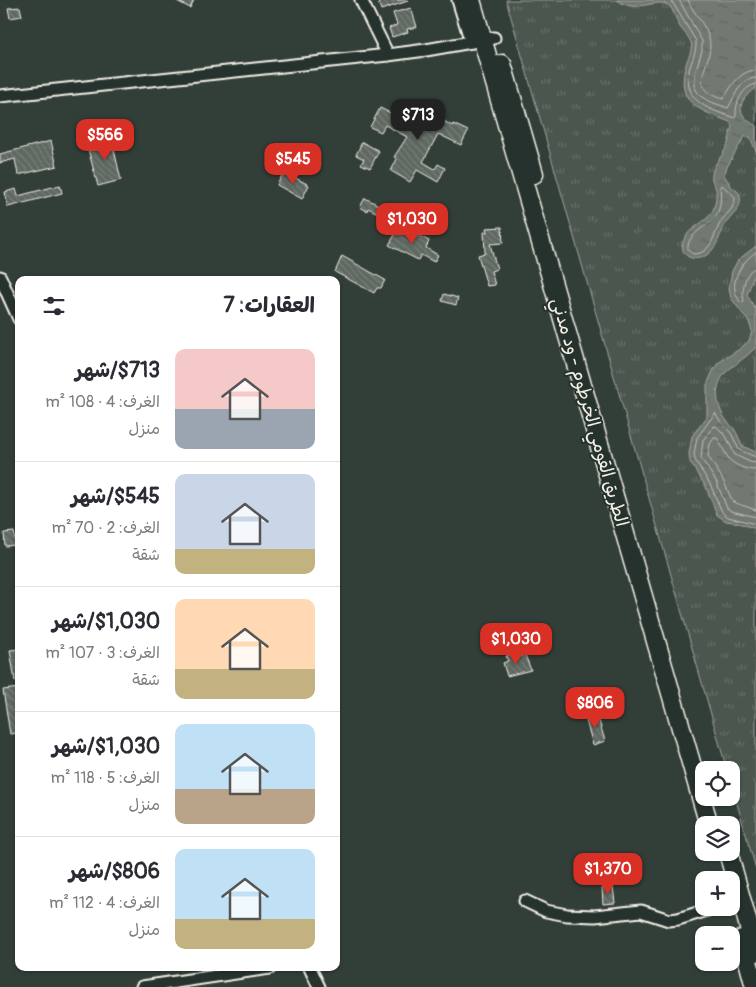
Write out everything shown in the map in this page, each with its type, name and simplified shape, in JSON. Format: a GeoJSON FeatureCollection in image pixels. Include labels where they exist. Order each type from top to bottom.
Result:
{"type":"FeatureCollection","features":[{"type":"Feature","properties":{"kind":"highway","name":"الطريق القومي الخرطوم - ود مدني"},"geometry":{"type":"LineString","coordinates":[[471,0],[702,761]]}},
{"type":"Feature","properties":{"kind":"highway","name":"الطريق القومي الخرطوم - ود مدني"},"geometry":{"type":"LineString","coordinates":[[484,0],[483,40],[706,816]]}},
{"type":"Feature","properties":{"kind":"highway"},"geometry":{"type":"LineString","coordinates":[[731,861],[756,952]]}},
{"type":"Feature","properties":{"kind":"highway"},"geometry":{"type":"LineString","coordinates":[[735,916],[755,987]]}},
{"type":"Feature","properties":{"kind":"street"},"geometry":{"type":"LineString","coordinates":[[362,0],[388,55]]}},
{"type":"Feature","properties":{"kind":"street"},"geometry":{"type":"LineString","coordinates":[[0,96],[388,55],[483,40],[458,0]]}},
{"type":"Feature","properties":{"kind":"street"},"geometry":{"type":"LineString","coordinates":[[0,277],[15,310]]}},
{"type":"Feature","properties":{"kind":"street"},"geometry":{"type":"LineString","coordinates":[[525,901],[546,911],[567,915],[595,916],[641,912],[669,920],[695,914]]}},
{"type":"Feature","properties":{"kind":"street"},"geometry":{"type":"LineString","coordinates":[[142,987],[250,971]]}},
{"type":"Feature","properties":{"kind":"street"},"geometry":{"type":"LineString","coordinates":[[311,971],[318,987]]}},
{"type":"Feature","properties":{"kind":"green space"},"geometry":{"type":"Polygon","coordinates":[[[506,0],[756,0],[756,869],[738,806],[740,806],[740,761],[724,761],[506,0]]]}},
{"type":"Feature","properties":{"kind":"water"},"geometry":{"type":"Polygon","coordinates":[[[617,0],[756,0],[756,88],[745,98],[741,107],[744,117],[756,126],[756,151],[750,137],[744,137],[727,167],[724,175],[739,194],[740,205],[725,225],[714,248],[704,257],[694,258],[686,255],[682,247],[683,242],[688,233],[705,220],[713,210],[716,201],[716,189],[712,179],[713,171],[727,145],[732,126],[730,122],[698,108],[686,95],[683,86],[684,75],[691,42],[680,27],[670,6],[659,3],[633,6],[617,0]]]}},
{"type":"Feature","properties":{"kind":"water"},"geometry":{"type":"Polygon","coordinates":[[[756,246],[756,269],[747,295],[756,310],[756,347],[722,377],[717,396],[726,420],[735,430],[742,446],[756,452],[756,529],[726,521],[717,515],[706,487],[690,462],[689,454],[692,436],[707,417],[707,385],[712,373],[718,363],[749,341],[752,331],[749,322],[731,298],[729,288],[732,271],[738,260],[756,246]]]}},
{"type":"Feature","properties":{"kind":"building"},"geometry":{"type":"Polygon","coordinates":[[[175,0],[194,0],[190,8],[175,0]]]}},
{"type":"Feature","properties":{"kind":"building"},"geometry":{"type":"Polygon","coordinates":[[[384,0],[408,1],[381,10],[378,2],[384,0]]]}},
{"type":"Feature","properties":{"kind":"building"},"geometry":{"type":"Polygon","coordinates":[[[20,7],[22,16],[10,18],[8,8],[20,7]]]}},
{"type":"Feature","properties":{"kind":"building"},"geometry":{"type":"Polygon","coordinates":[[[411,8],[417,27],[407,29],[408,32],[392,37],[389,28],[397,25],[393,13],[411,8]]]}},
{"type":"Feature","properties":{"kind":"building"},"geometry":{"type":"Polygon","coordinates":[[[422,107],[452,126],[453,124],[468,131],[461,145],[438,134],[423,162],[435,169],[438,164],[445,168],[438,182],[417,170],[410,182],[391,171],[397,159],[394,157],[407,137],[385,125],[381,132],[370,127],[380,108],[409,122],[413,115],[417,117],[422,107]]]}},
{"type":"Feature","properties":{"kind":"building"},"geometry":{"type":"Polygon","coordinates":[[[109,128],[121,180],[98,186],[88,149],[104,145],[100,130],[109,128]]]}},
{"type":"Feature","properties":{"kind":"building"},"geometry":{"type":"Polygon","coordinates":[[[51,141],[57,166],[18,175],[15,159],[0,163],[0,154],[51,141]]]}},
{"type":"Feature","properties":{"kind":"building"},"geometry":{"type":"Polygon","coordinates":[[[362,142],[379,151],[370,168],[361,164],[364,159],[356,155],[362,142]]]}},
{"type":"Feature","properties":{"kind":"building"},"geometry":{"type":"Polygon","coordinates":[[[284,172],[309,185],[302,199],[277,185],[284,172]]]}},
{"type":"Feature","properties":{"kind":"building"},"geometry":{"type":"Polygon","coordinates":[[[60,185],[62,193],[8,207],[5,192],[16,189],[18,196],[60,185]]]}},
{"type":"Feature","properties":{"kind":"building"},"geometry":{"type":"Polygon","coordinates":[[[365,198],[392,212],[388,218],[368,208],[367,211],[360,207],[365,198]]]}},
{"type":"Feature","properties":{"kind":"building"},"geometry":{"type":"Polygon","coordinates":[[[400,226],[429,241],[426,248],[438,255],[434,262],[421,255],[418,260],[389,245],[400,226]]]}},
{"type":"Feature","properties":{"kind":"building"},"geometry":{"type":"Polygon","coordinates":[[[502,227],[503,243],[490,244],[497,269],[491,271],[495,285],[487,286],[478,255],[485,253],[484,232],[487,232],[486,228],[502,227]]]}},
{"type":"Feature","properties":{"kind":"building"},"geometry":{"type":"Polygon","coordinates":[[[342,256],[385,280],[381,288],[377,288],[374,293],[335,272],[342,256]]]}},
{"type":"Feature","properties":{"kind":"building"},"geometry":{"type":"Polygon","coordinates":[[[444,294],[458,298],[456,305],[442,301],[444,294]]]}},
{"type":"Feature","properties":{"kind":"building"},"geometry":{"type":"Polygon","coordinates":[[[14,532],[15,545],[5,546],[4,533],[14,532]]]}},
{"type":"Feature","properties":{"kind":"building"},"geometry":{"type":"Polygon","coordinates":[[[15,649],[15,681],[10,650],[15,649]]]}},
{"type":"Feature","properties":{"kind":"building"},"geometry":{"type":"Polygon","coordinates":[[[513,654],[515,658],[525,655],[531,670],[507,676],[503,663],[508,661],[506,656],[513,654]]]}},
{"type":"Feature","properties":{"kind":"building"},"geometry":{"type":"Polygon","coordinates":[[[15,688],[15,733],[10,734],[3,690],[15,688]]]}},
{"type":"Feature","properties":{"kind":"building"},"geometry":{"type":"Polygon","coordinates":[[[597,714],[605,741],[593,745],[585,717],[597,714]]]}},
{"type":"Feature","properties":{"kind":"building"},"geometry":{"type":"Polygon","coordinates":[[[613,886],[615,903],[603,904],[602,887],[613,886]]]}}]}
